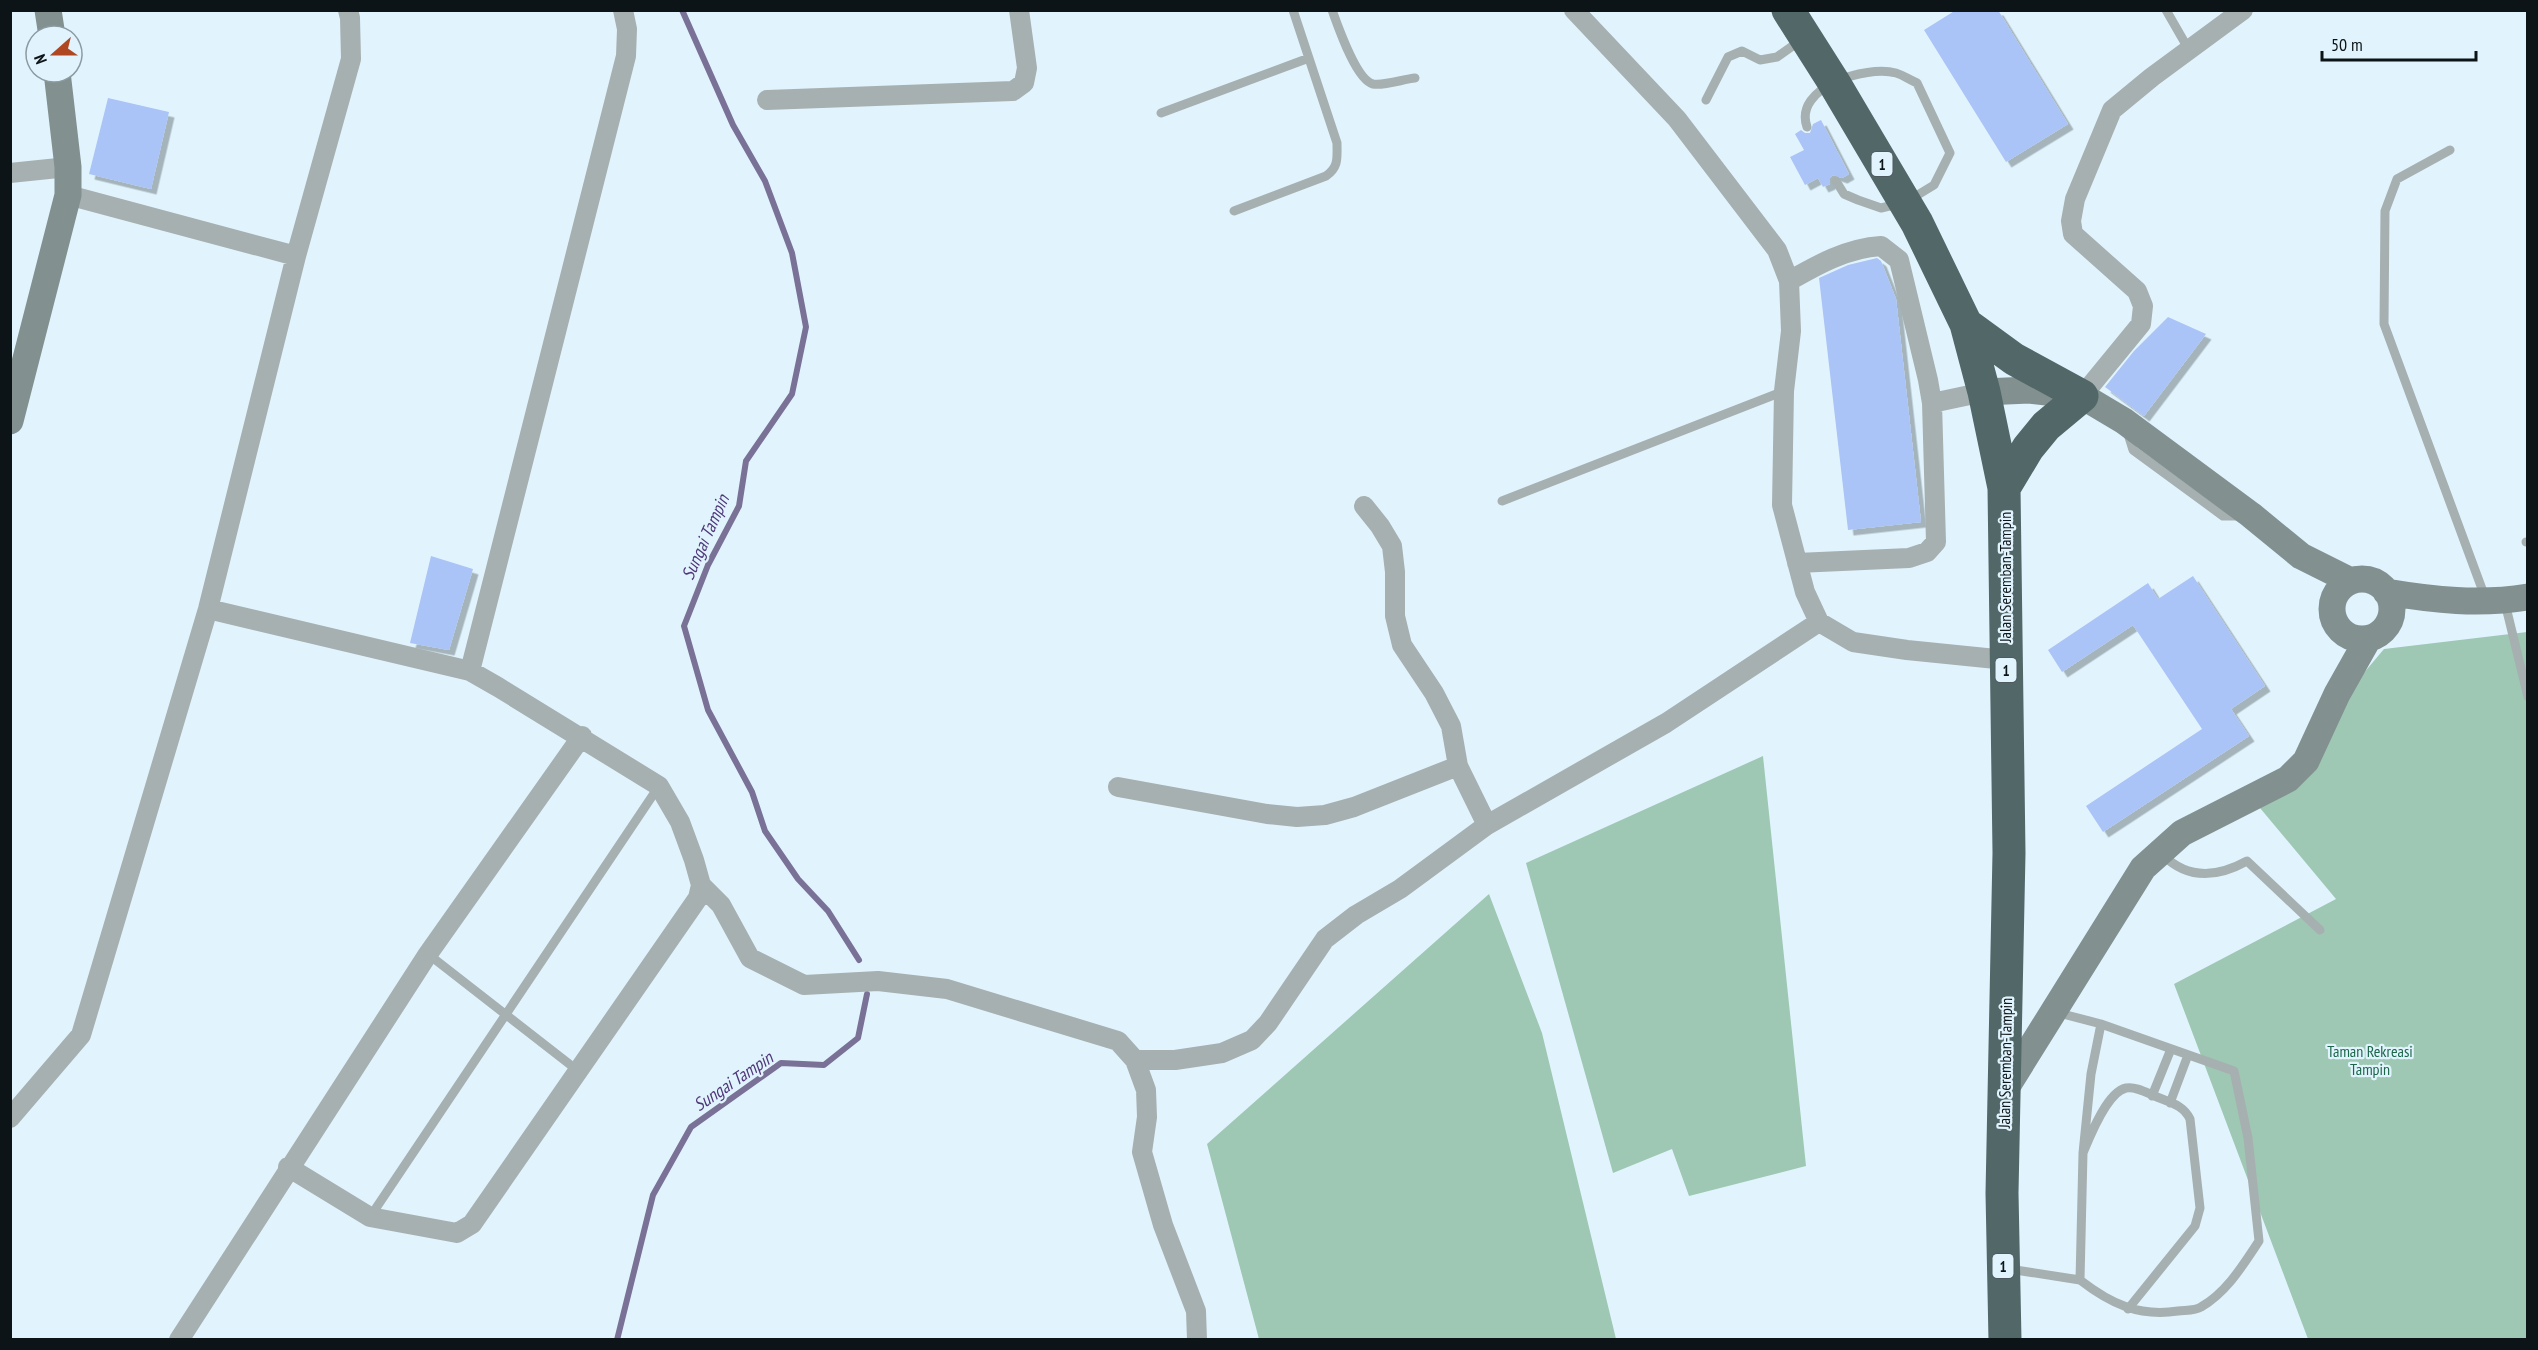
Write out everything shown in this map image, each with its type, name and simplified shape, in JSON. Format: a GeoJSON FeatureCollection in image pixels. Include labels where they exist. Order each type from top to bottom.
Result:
{"type":"FeatureCollection","features":[{"type":"Feature","properties":{"kind":"highway","name":"Jalan Seremban-Tampin"},"geometry":{"type":"LineString","coordinates":[[1788,10],[1917,223],[1966,324],[1984,392],[2004,488],[2009,853],[2004,1091],[2005,1340]]}},
{"type":"Feature","properties":{"kind":"highway"},"geometry":{"type":"LineString","coordinates":[[1966,324],[2014,359],[2082,396],[2046,426],[2028,447],[2004,488]]}},
{"type":"Feature","properties":{"kind":"street"},"geometry":{"type":"LineString","coordinates":[[11,1116],[81,1035],[208,609],[296,256],[351,59],[348,10]]}},
{"type":"Feature","properties":{"kind":"street"},"geometry":{"type":"LineString","coordinates":[[471,671],[626,56],[627,29],[623,10]]}},
{"type":"Feature","properties":{"kind":"street"},"geometry":{"type":"LineString","coordinates":[[767,100],[1013,91],[1024,83],[1027,68],[1019,10]]}},
{"type":"Feature","properties":{"kind":"street"},"geometry":{"type":"LineString","coordinates":[[1574,10],[1677,119],[1777,250],[1789,281],[1791,331],[1784,391],[1782,505],[1805,592],[1819,622],[1853,642],[2006,660]]}},
{"type":"Feature","properties":{"kind":"street"},"geometry":{"type":"LineString","coordinates":[[2082,396],[2141,324],[2143,306],[2137,291],[2073,234],[2071,221],[2074,199],[2112,110],[2243,10]]}},
{"type":"Feature","properties":{"kind":"street"},"geometry":{"type":"LineString","coordinates":[[10,421],[68,195],[68,167],[58,84]]}},
{"type":"Feature","properties":{"kind":"street"},"geometry":{"type":"LineString","coordinates":[[10,173],[68,167]]}},
{"type":"Feature","properties":{"kind":"street"},"geometry":{"type":"LineString","coordinates":[[68,195],[296,256]]}},
{"type":"Feature","properties":{"kind":"street"},"geometry":{"type":"LineString","coordinates":[[1789,281],[1820,264],[1863,247],[1881,246],[1899,260],[1915,321],[1932,403],[1936,542],[1927,552],[1909,558],[1797,563]]}},
{"type":"Feature","properties":{"kind":"street"},"geometry":{"type":"LineString","coordinates":[[1932,403],[1984,392],[2029,390],[2082,396],[2124,421],[2251,515],[2301,556],[2351,581],[2371,580],[2386,592],[2434,600],[2506,600]]}},
{"type":"Feature","properties":{"kind":"street"},"geometry":{"type":"LineString","coordinates":[[1364,506],[1392,546],[1397,630],[1402,645],[1434,693],[1451,726],[1458,766],[1487,825]]}},
{"type":"Feature","properties":{"kind":"street"},"geometry":{"type":"LineString","coordinates":[[2301,556],[2334,615],[2351,638],[2378,632],[2434,600]]}},
{"type":"Feature","properties":{"kind":"street"},"geometry":{"type":"LineString","coordinates":[[2337,693],[2334,615],[2336,594],[2351,581]]}},
{"type":"Feature","properties":{"kind":"street"},"geometry":{"type":"LineString","coordinates":[[2004,1091],[2143,868],[2182,833],[2288,780],[2306,761],[2337,693],[2392,609],[2386,592]]}},
{"type":"Feature","properties":{"kind":"street"},"geometry":{"type":"LineString","coordinates":[[208,609],[471,671],[582,736],[659,786],[680,822],[701,885],[721,905],[750,958],[804,985],[878,981],[947,989],[1118,1041],[1135,1060],[1146,1090],[1147,1117],[1142,1152],[1163,1225],[1196,1311],[1197,1340]]}},
{"type":"Feature","properties":{"kind":"street"},"geometry":{"type":"LineString","coordinates":[[1135,1060],[1175,1060],[1222,1053],[1252,1040],[1268,1023],[1325,939],[1356,915],[1400,889],[1487,825],[1666,723],[1819,622]]}},
{"type":"Feature","properties":{"kind":"street"},"geometry":{"type":"LineString","coordinates":[[179,1340],[288,1167],[428,954],[582,736]]}},
{"type":"Feature","properties":{"kind":"street"},"geometry":{"type":"LineString","coordinates":[[1118,788],[1267,814],[1297,817],[1324,815],[1354,807],[1458,766]]}},
{"type":"Feature","properties":{"kind":"street"},"geometry":{"type":"LineString","coordinates":[[288,1167],[370,1216],[458,1233],[472,1224],[698,898],[701,885]]}},
{"type":"Feature","properties":{"kind":"lane"},"geometry":{"type":"LineString","coordinates":[[1234,211],[1326,176],[1333,171],[1338,162],[1337,143],[1293,10]]}},
{"type":"Feature","properties":{"kind":"lane"},"geometry":{"type":"LineString","coordinates":[[1332,10],[1351,57],[1367,81],[1374,84],[1415,78]]}},
{"type":"Feature","properties":{"kind":"lane"},"geometry":{"type":"LineString","coordinates":[[2166,10],[2189,50]]}},
{"type":"Feature","properties":{"kind":"lane"},"geometry":{"type":"LineString","coordinates":[[1706,100],[1728,57],[1742,51],[1761,60],[1777,57],[1806,37]]}},
{"type":"Feature","properties":{"kind":"lane"},"geometry":{"type":"LineString","coordinates":[[1161,113],[1309,58]]}},
{"type":"Feature","properties":{"kind":"lane"},"geometry":{"type":"LineString","coordinates":[[1807,128],[1804,120],[1811,99],[1833,81],[1861,74],[1894,72],[1917,82],[1950,153],[1934,185],[1905,203],[1881,208],[1844,194],[1836,181]]}},
{"type":"Feature","properties":{"kind":"lane"},"geometry":{"type":"LineString","coordinates":[[2450,150],[2397,179],[2385,211],[2384,324],[2506,600],[2528,697]]}},
{"type":"Feature","properties":{"kind":"lane"},"geometry":{"type":"LineString","coordinates":[[1502,501],[1784,391]]}},
{"type":"Feature","properties":{"kind":"lane"},"geometry":{"type":"LineString","coordinates":[[370,1216],[659,786]]}},
{"type":"Feature","properties":{"kind":"lane"},"geometry":{"type":"LineString","coordinates":[[2160,851],[2176,867],[2199,873],[2229,870],[2247,861],[2320,930]]}},
{"type":"Feature","properties":{"kind":"lane"},"geometry":{"type":"LineString","coordinates":[[428,954],[577,1070]]}},
{"type":"Feature","properties":{"kind":"lane"},"geometry":{"type":"LineString","coordinates":[[2003,1268],[2080,1280],[2093,1290],[2128,1309],[2157,1315],[2200,1308],[2232,1282],[2259,1241],[2248,1137],[2234,1071],[2101,1024],[2054,1011]]}},
{"type":"Feature","properties":{"kind":"lane"},"geometry":{"type":"LineString","coordinates":[[2080,1280],[2083,1152],[2091,1074],[2101,1024]]}},
{"type":"Feature","properties":{"kind":"lane"},"geometry":{"type":"LineString","coordinates":[[2152,1096],[2171,1049]]}},
{"type":"Feature","properties":{"kind":"lane"},"geometry":{"type":"LineString","coordinates":[[2170,1103],[2188,1055]]}},
{"type":"Feature","properties":{"kind":"lane"},"geometry":{"type":"LineString","coordinates":[[2083,1152],[2100,1117],[2115,1095],[2124,1089],[2135,1088],[2185,1109],[2190,1119],[2200,1208],[2195,1226],[2128,1309]]}},
{"type":"Feature","properties":{"kind":"green space","name":"Taman Rekreasi Tampin"},"geometry":{"type":"Polygon","coordinates":[[[2527,632],[2527,1339],[2308,1339],[2174,984],[2336,899],[2255,802],[2384,649],[2527,632]]]}},
{"type":"Feature","properties":{"kind":"green space"},"geometry":{"type":"Polygon","coordinates":[[[1763,756],[1806,1166],[1689,1196],[1672,1149],[1613,1173],[1526,863],[1763,756]]]}},
{"type":"Feature","properties":{"kind":"green space"},"geometry":{"type":"Polygon","coordinates":[[[1489,894],[1542,1033],[1616,1339],[1259,1339],[1207,1144],[1489,894]]]}},
{"type":"Feature","properties":{"kind":"building"},"geometry":{"type":"Polygon","coordinates":[[[1956,10],[1998,10],[2068,124],[2006,162],[1924,30],[1956,10]]]}},
{"type":"Feature","properties":{"kind":"building"},"geometry":{"type":"Polygon","coordinates":[[[108,98],[169,112],[151,189],[89,174],[108,98]]]}},
{"type":"Feature","properties":{"kind":"building"},"geometry":{"type":"Polygon","coordinates":[[[1821,120],[1849,174],[1842,178],[1833,175],[1830,178],[1830,184],[1823,187],[1818,178],[1805,185],[1790,157],[1804,150],[1795,134],[1801,130],[1810,133],[1813,124],[1821,120]]]}},
{"type":"Feature","properties":{"kind":"building"},"geometry":{"type":"Polygon","coordinates":[[[1877,258],[1881,261],[1896,299],[1921,522],[1848,530],[1819,278],[1848,265],[1877,258]]]}},
{"type":"Feature","properties":{"kind":"building"},"geometry":{"type":"Polygon","coordinates":[[[2168,317],[2206,334],[2144,416],[2105,387],[2134,351],[2168,317]]]}},
{"type":"Feature","properties":{"kind":"building"},"geometry":{"type":"Polygon","coordinates":[[[431,556],[473,569],[449,650],[410,643],[431,556]]]}},
{"type":"Feature","properties":{"kind":"building"},"geometry":{"type":"Polygon","coordinates":[[[2193,576],[2265,686],[2231,709],[2249,736],[2103,832],[2086,806],[2202,729],[2133,625],[2062,672],[2048,650],[2148,583],[2158,599],[2193,576]]]}},
{"type":"Feature","properties":{"kind":"waterway","name":"Sungai Tampin"},"geometry":{"type":"LineString","coordinates":[[682,10],[733,125],[765,181],[792,253],[806,327],[792,394],[746,461],[739,506],[708,565],[684,626],[708,710],[752,792],[765,831],[798,879],[828,911],[859,960]]}},
{"type":"Feature","properties":{"kind":"waterway","name":"Sungai Tampin"},"geometry":{"type":"LineString","coordinates":[[617,1340],[653,1195],[691,1127],[781,1063],[824,1065],[858,1038],[867,994]]}}]}
